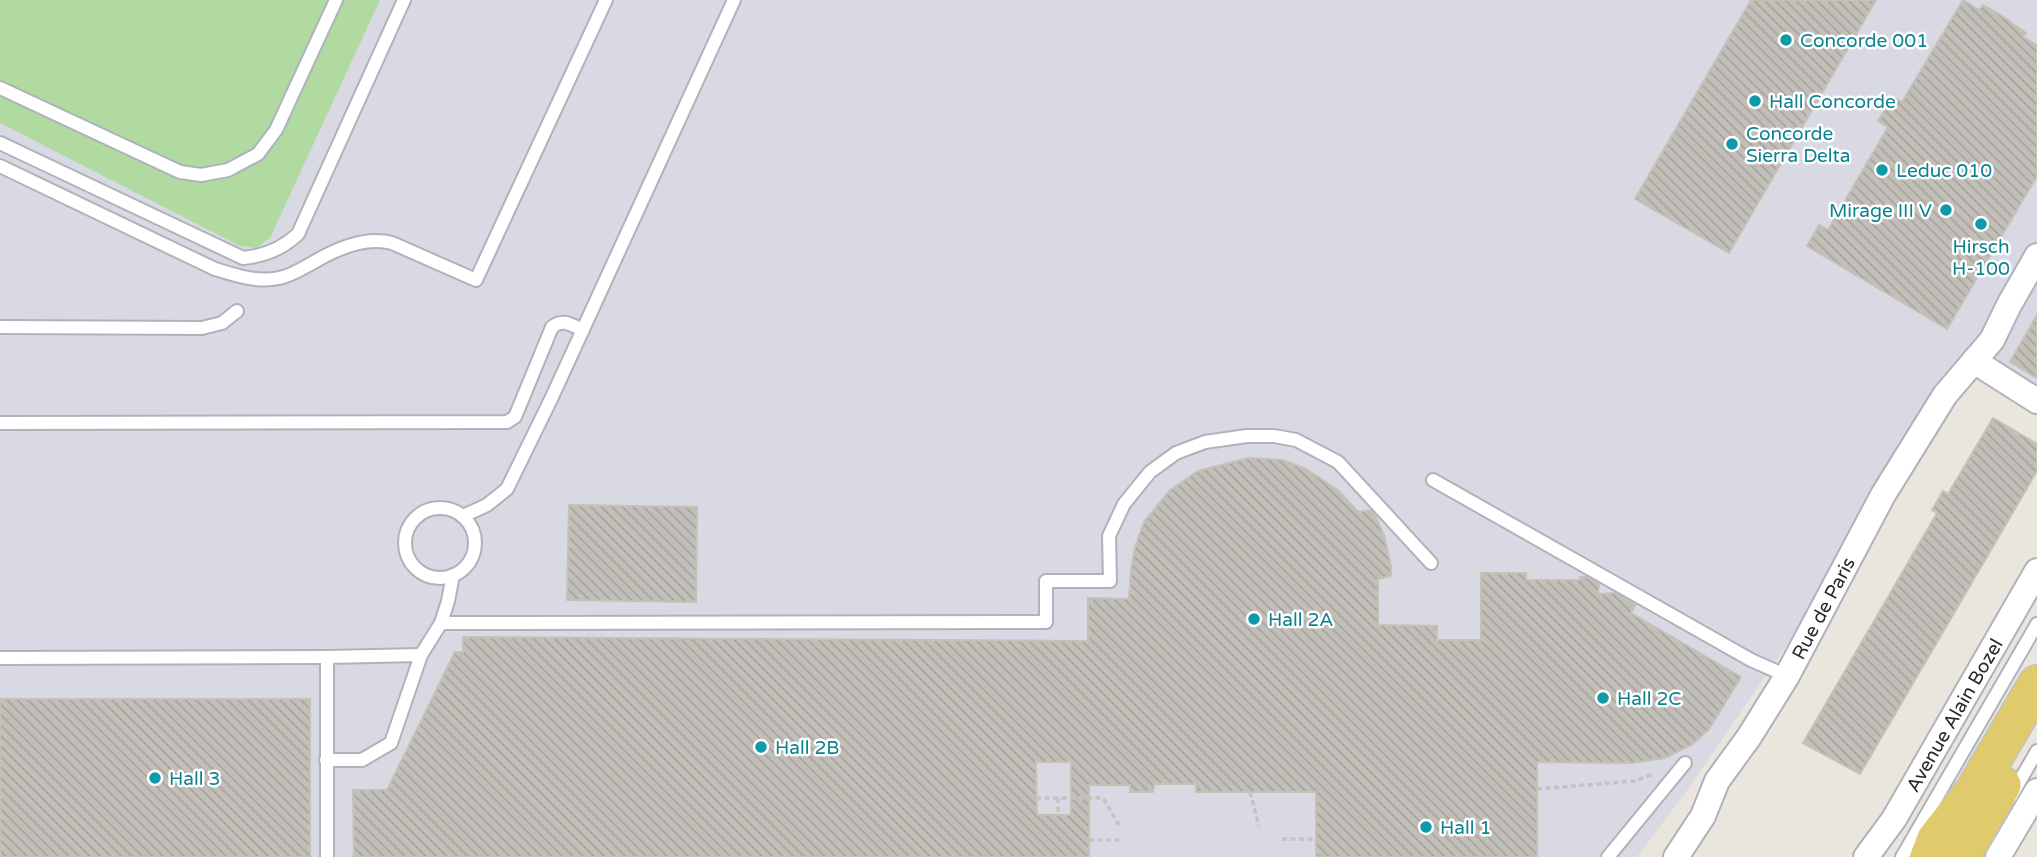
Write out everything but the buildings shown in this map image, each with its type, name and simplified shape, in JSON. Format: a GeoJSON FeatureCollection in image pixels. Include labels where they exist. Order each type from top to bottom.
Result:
{"type":"FeatureCollection","features":[{"type":"Feature","properties":{"kind":"main road"},"geometry":{"type":"LineString","coordinates":[[1929,857],[1937,839],[1974,791],[2037,684]]}},
{"type":"Feature","properties":{"kind":"main road"},"geometry":{"type":"LineString","coordinates":[[1961,857],[2037,724]]}},
{"type":"Feature","properties":{"kind":"street","name":"Rue de Paris"},"geometry":{"type":"LineString","coordinates":[[1676,857],[1703,816],[1717,781],[1749,737],[1787,676],[1884,495],[1945,396],[1992,340],[2037,256]]}},
{"type":"Feature","properties":{"kind":"street"},"geometry":{"type":"LineString","coordinates":[[1974,362],[2037,401]]}},
{"type":"Feature","properties":{"kind":"street","name":"Avenue Alain Bozel"},"geometry":{"type":"LineString","coordinates":[[1866,857],[1894,819],[2037,571]]}},
{"type":"Feature","properties":{"kind":"street"},"geometry":{"type":"LineString","coordinates":[[1998,857],[2037,791]]}},
{"type":"Feature","properties":{"kind":"lane"},"geometry":{"type":"LineString","coordinates":[[0,88],[180,172],[201,175],[228,170],[258,154],[276,130],[336,0]]}},
{"type":"Feature","properties":{"kind":"lane"},"geometry":{"type":"LineString","coordinates":[[0,143],[243,258],[259,257],[279,249],[298,234],[404,0]]}},
{"type":"Feature","properties":{"kind":"lane"},"geometry":{"type":"LineString","coordinates":[[0,166],[215,269],[245,278],[279,279],[331,254],[364,241],[378,239],[476,280],[606,0]]}},
{"type":"Feature","properties":{"kind":"lane"},"geometry":{"type":"LineString","coordinates":[[463,516],[487,505],[507,489],[734,0]]}},
{"type":"Feature","properties":{"kind":"lane"},"geometry":{"type":"LineString","coordinates":[[0,327],[202,328],[222,323],[237,311]]}},
{"type":"Feature","properties":{"kind":"lane"},"geometry":{"type":"LineString","coordinates":[[0,423],[508,422],[515,417],[552,327],[558,322],[564,322],[583,330]]}},
{"type":"Feature","properties":{"kind":"lane"},"geometry":{"type":"LineString","coordinates":[[440,623],[1046,622],[1046,581],[1110,581],[1109,536],[1124,503],[1150,472],[1176,453],[1196,445],[1247,436],[1275,436],[1296,440],[1338,462],[1431,563]]}},
{"type":"Feature","properties":{"kind":"lane"},"geometry":{"type":"LineString","coordinates":[[1433,480],[1751,660],[1787,676]]}},
{"type":"Feature","properties":{"kind":"lane"},"geometry":{"type":"LineString","coordinates":[[434,508],[454,511],[470,524],[475,544],[468,564],[453,575],[434,577],[417,569],[407,553],[406,534],[416,517],[434,508]]}},
{"type":"Feature","properties":{"kind":"lane"},"geometry":{"type":"LineString","coordinates":[[326,760],[362,760],[391,743],[421,655],[440,623],[453,575]]}},
{"type":"Feature","properties":{"kind":"lane"},"geometry":{"type":"LineString","coordinates":[[1902,857],[2037,624]]}},
{"type":"Feature","properties":{"kind":"lane"},"geometry":{"type":"LineString","coordinates":[[0,658],[421,655]]}},
{"type":"Feature","properties":{"kind":"lane"},"geometry":{"type":"LineString","coordinates":[[327,657],[327,857]]}},
{"type":"Feature","properties":{"kind":"lane"},"geometry":{"type":"LineString","coordinates":[[2004,810],[2037,751]]}},
{"type":"Feature","properties":{"kind":"lane"},"geometry":{"type":"LineString","coordinates":[[1608,857],[1685,763]]}},
{"type":"Feature","properties":{"kind":"path"},"geometry":{"type":"LineString","coordinates":[[1537,789],[1634,781],[1660,772]]}},
{"type":"Feature","properties":{"kind":"path"},"geometry":{"type":"LineString","coordinates":[[1250,792],[1259,826]]}},
{"type":"Feature","properties":{"kind":"path"},"geometry":{"type":"LineString","coordinates":[[1036,798],[1103,798],[1119,825]]}},
{"type":"Feature","properties":{"kind":"path"},"geometry":{"type":"LineString","coordinates":[[1058,798],[1059,815]]}},
{"type":"Feature","properties":{"kind":"path"},"geometry":{"type":"LineString","coordinates":[[1282,839],[1316,839]]}},
{"type":"Feature","properties":{"kind":"path"},"geometry":{"type":"LineString","coordinates":[[1089,840],[1119,840]]}},
{"type":"Feature","properties":{"kind":"shaded area"},"geometry":{"type":"Polygon","coordinates":[[[0,0],[2037,0],[2037,415],[1971,376],[1686,792],[1637,857],[0,857],[0,0]]]}},
{"type":"Feature","properties":{"kind":"green space"},"geometry":{"type":"Polygon","coordinates":[[[0,0],[380,0],[270,238],[256,248],[240,246],[0,123],[0,0]]]}},
{"type":"Feature","properties":{"kind":"place","name":"Concorde 001"},"geometry":{"type":"Point","coordinates":[1786,40]}},
{"type":"Feature","properties":{"kind":"place","name":"Hall Concorde"},"geometry":{"type":"Point","coordinates":[1755,101]}},
{"type":"Feature","properties":{"kind":"place","name":"Concorde Sierra Delta"},"geometry":{"type":"Point","coordinates":[1732,144]}},
{"type":"Feature","properties":{"kind":"place","name":"Leduc 010"},"geometry":{"type":"Point","coordinates":[1882,170]}},
{"type":"Feature","properties":{"kind":"place","name":"Mirage III V"},"geometry":{"type":"Point","coordinates":[1946,210]}},
{"type":"Feature","properties":{"kind":"place","name":"Hirsch H-100"},"geometry":{"type":"Point","coordinates":[1981,224]}},
{"type":"Feature","properties":{"kind":"place","name":"Hall 2A"},"geometry":{"type":"Point","coordinates":[1254,619]}},
{"type":"Feature","properties":{"kind":"place","name":"Hall 2C"},"geometry":{"type":"Point","coordinates":[1603,698]}},
{"type":"Feature","properties":{"kind":"place","name":"Hall 2B"},"geometry":{"type":"Point","coordinates":[761,747]}},
{"type":"Feature","properties":{"kind":"place","name":"Hall 3"},"geometry":{"type":"Point","coordinates":[155,778]}},
{"type":"Feature","properties":{"kind":"place","name":"Hall 1"},"geometry":{"type":"Point","coordinates":[1426,827]}}]}
